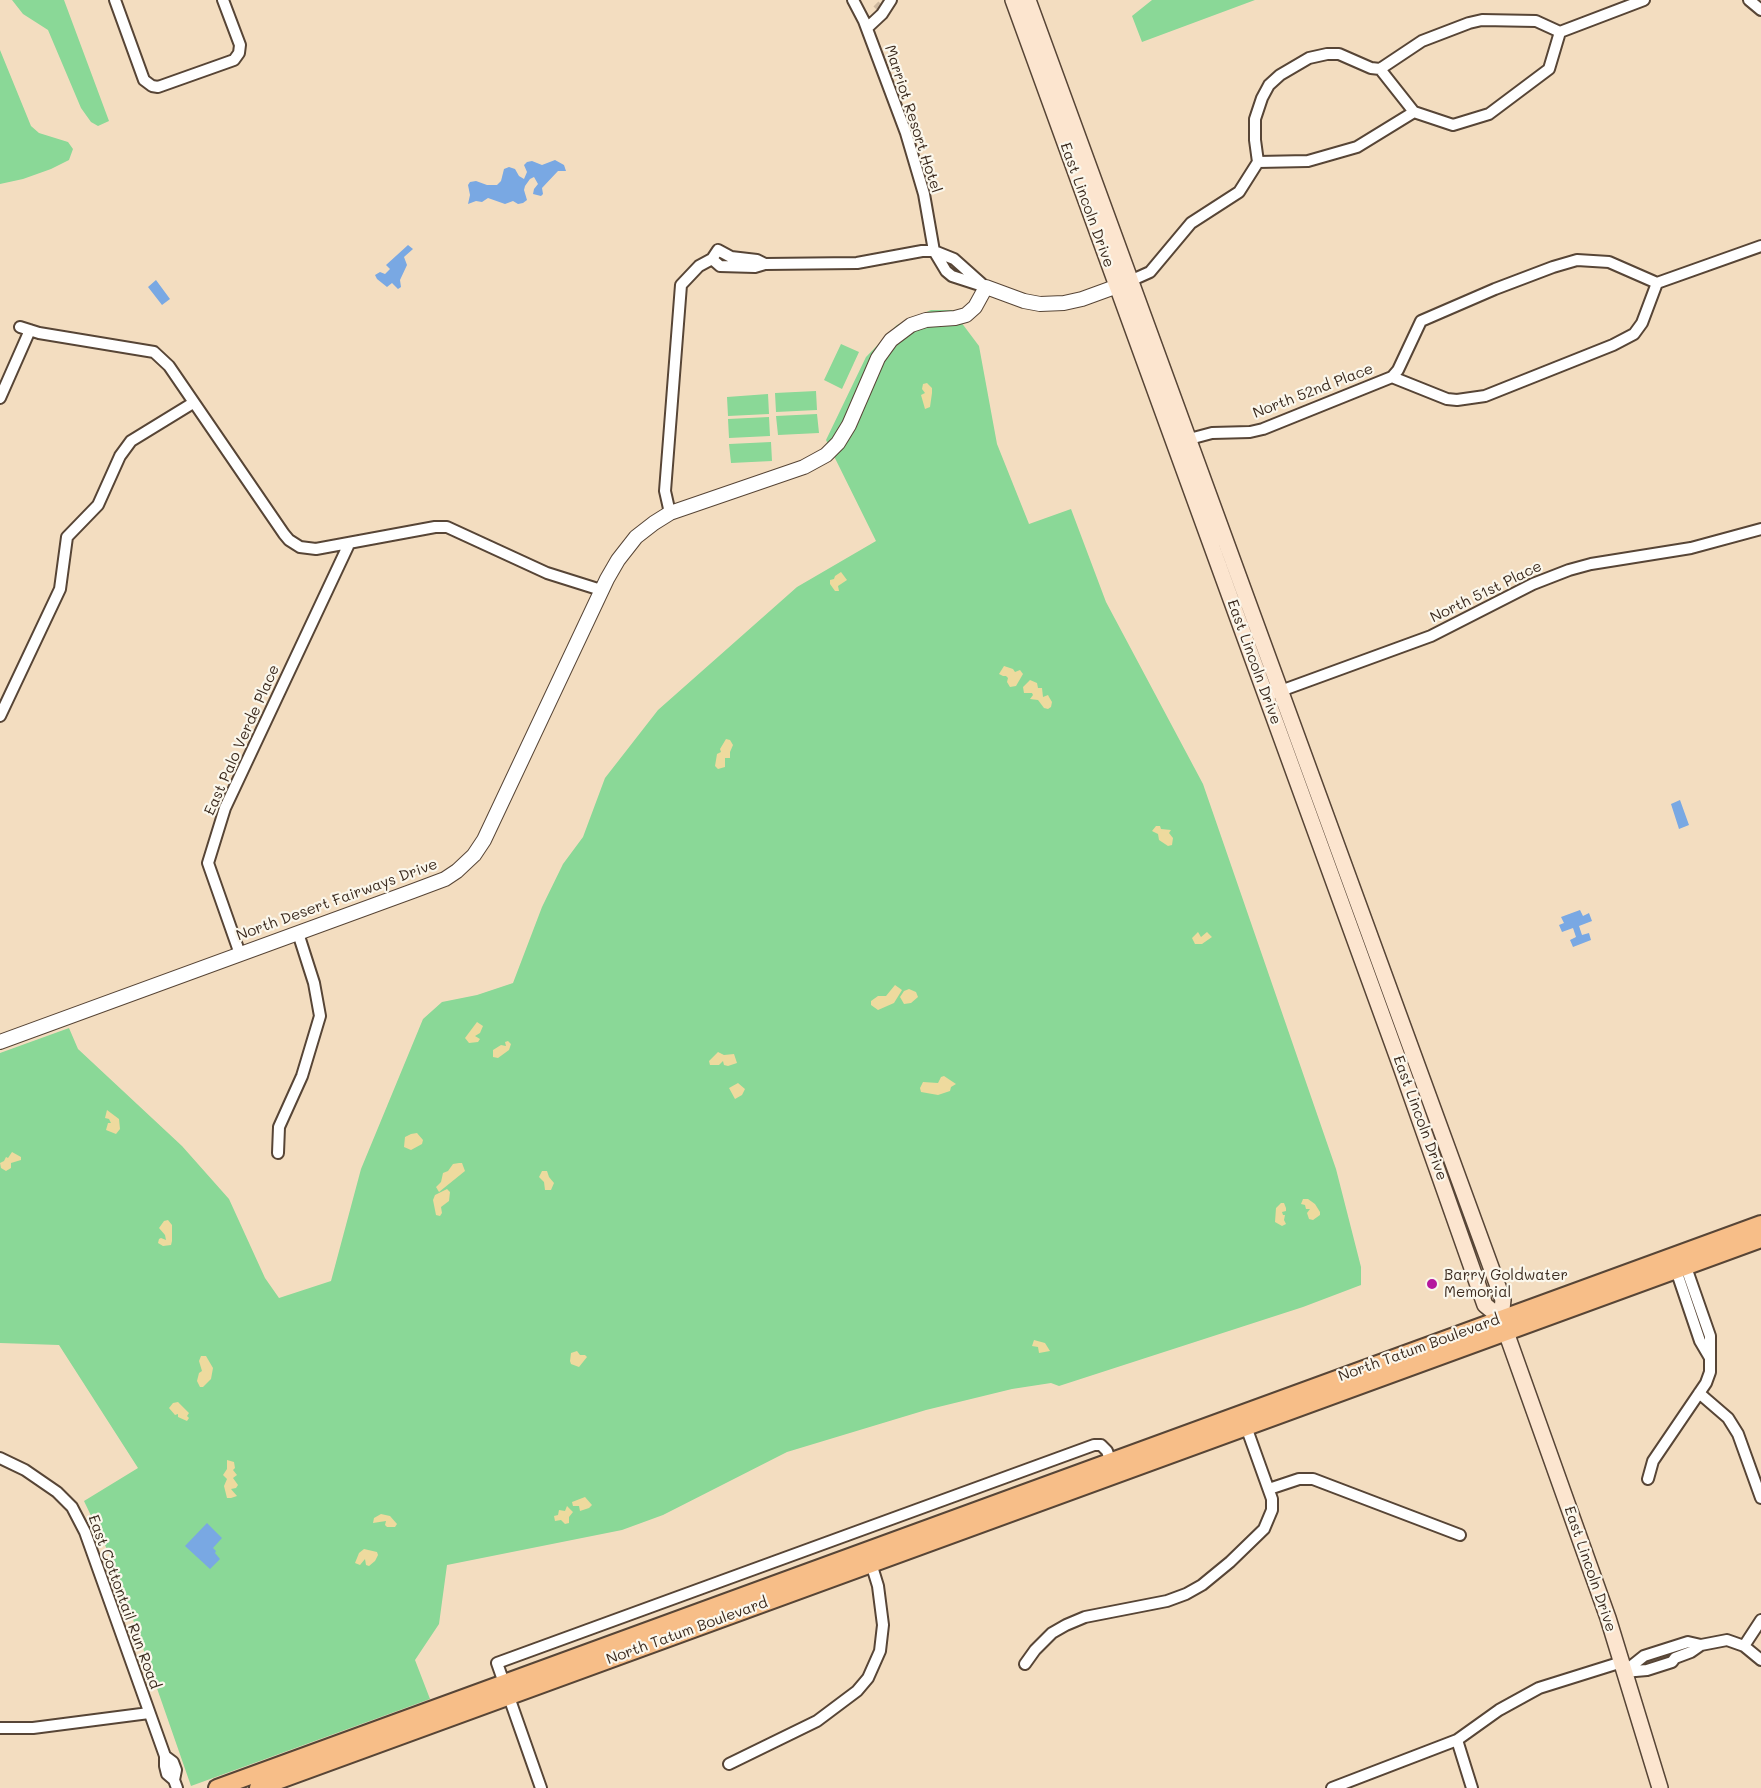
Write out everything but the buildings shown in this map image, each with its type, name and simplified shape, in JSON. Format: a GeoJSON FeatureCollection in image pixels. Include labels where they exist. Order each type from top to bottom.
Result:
{"type":"FeatureCollection","features":[{"type":"Feature","properties":{"kind":"main road","name":"East Lincoln Drive"},"geometry":{"type":"LineString","coordinates":[[1013,0],[1063,118],[1273,694],[1485,1305],[1503,1325],[1593,1572],[1660,1788]]}},
{"type":"Feature","properties":{"kind":"main road","name":"East Lincoln Drive"},"geometry":{"type":"LineString","coordinates":[[1028,0],[1063,118]]}},
{"type":"Feature","properties":{"kind":"main road","name":"North Tatum Boulevard"},"geometry":{"type":"LineString","coordinates":[[1678,1264],[1761,1224]]}},
{"type":"Feature","properties":{"kind":"main road","name":"North Tatum Boulevard"},"geometry":{"type":"LineString","coordinates":[[258,1788],[506,1690],[1113,1467],[1503,1325],[1678,1264],[1761,1239]]}},
{"type":"Feature","properties":{"kind":"main road","name":"North Tatum Boulevard"},"geometry":{"type":"LineString","coordinates":[[217,1788],[284,1777]]}},
{"type":"Feature","properties":{"kind":"street"},"geometry":{"type":"LineString","coordinates":[[115,0],[144,80],[158,87],[234,60],[239,53],[240,45],[223,0]]}},
{"type":"Feature","properties":{"kind":"street","name":"Marriot Resort Hotel"},"geometry":{"type":"LineString","coordinates":[[853,0],[866,25],[906,133],[924,194],[934,251]]}},
{"type":"Feature","properties":{"kind":"street"},"geometry":{"type":"LineString","coordinates":[[670,513],[665,491],[681,285],[699,266],[715,254],[720,266],[755,267],[765,264],[857,262],[934,251],[954,259],[986,287],[1024,301],[1040,304],[1064,303],[1082,299],[1150,272],[1197,218],[1239,192],[1258,162],[1255,119],[1262,98],[1269,85],[1280,75],[1309,58],[1339,54],[1371,68],[1380,69],[1422,41],[1482,20],[1536,21],[1560,32],[1644,0]]}},
{"type":"Feature","properties":{"kind":"street"},"geometry":{"type":"LineString","coordinates":[[1749,0],[1761,10]]}},
{"type":"Feature","properties":{"kind":"street"},"geometry":{"type":"LineString","coordinates":[[866,25],[882,14],[884,4]]}},
{"type":"Feature","properties":{"kind":"street"},"geometry":{"type":"LineString","coordinates":[[866,25],[884,4]]}},
{"type":"Feature","properties":{"kind":"street"},"geometry":{"type":"LineString","coordinates":[[1380,69],[1414,112],[1453,125],[1489,114],[1549,69],[1560,32]]}},
{"type":"Feature","properties":{"kind":"street"},"geometry":{"type":"LineString","coordinates":[[1258,162],[1308,161],[1356,147],[1414,112]]}},
{"type":"Feature","properties":{"kind":"street"},"geometry":{"type":"LineString","coordinates":[[1657,283],[1642,323],[1634,334],[1606,348],[1495,392],[1457,400],[1423,390],[1392,377],[1398,370],[1421,321],[1553,267],[1577,260],[1602,261],[1620,265],[1657,283],[1761,246]]}},
{"type":"Feature","properties":{"kind":"street","name":"North Desert Fairways Drive"},"geometry":{"type":"LineString","coordinates":[[0,1042],[430,885],[445,879],[467,864],[484,840],[601,590],[626,549],[654,523],[670,513],[804,466],[826,455],[845,433],[870,372],[891,340],[906,328],[926,320],[966,315],[975,307],[986,287]]}},
{"type":"Feature","properties":{"kind":"street"},"geometry":{"type":"LineString","coordinates":[[0,398],[25,328],[154,352],[169,366],[192,403],[289,540],[300,547],[316,549],[435,527],[447,527],[548,573],[601,590]]}},
{"type":"Feature","properties":{"kind":"street","name":"North 52nd Place"},"geometry":{"type":"LineString","coordinates":[[1181,442],[1212,433],[1250,432],[1263,429],[1392,377]]}},
{"type":"Feature","properties":{"kind":"street"},"geometry":{"type":"LineString","coordinates":[[0,716],[60,589],[67,537],[98,505],[116,466],[131,441],[192,403]]}},
{"type":"Feature","properties":{"kind":"street","name":"North 51st Place"},"geometry":{"type":"LineString","coordinates":[[1273,694],[1431,636],[1533,584],[1569,570],[1591,564],[1691,548],[1761,529]]}},
{"type":"Feature","properties":{"kind":"street","name":"East Palo Verde Place"},"geometry":{"type":"LineString","coordinates":[[240,954],[208,862],[225,808],[349,544]]}},
{"type":"Feature","properties":{"kind":"street"},"geometry":{"type":"LineString","coordinates":[[278,1153],[279,1127],[302,1076],[320,1016],[314,983],[298,933]]}},
{"type":"Feature","properties":{"kind":"street"},"geometry":{"type":"LineString","coordinates":[[1648,1479],[1653,1461],[1699,1393],[1710,1372],[1710,1359],[1700,1341],[1678,1264]]}},
{"type":"Feature","properties":{"kind":"street"},"geometry":{"type":"LineString","coordinates":[[1699,1393],[1717,1407],[1738,1434],[1761,1498]]}},
{"type":"Feature","properties":{"kind":"street"},"geometry":{"type":"LineString","coordinates":[[1025,1664],[1052,1633],[1066,1625],[1084,1617],[1167,1601],[1202,1585],[1264,1529],[1272,1510],[1269,1489],[1244,1420]]}},
{"type":"Feature","properties":{"kind":"street"},"geometry":{"type":"LineString","coordinates":[[541,1788],[496,1663],[663,1600],[1094,1445],[1101,1445],[1107,1451],[1113,1467]]}},
{"type":"Feature","properties":{"kind":"street","name":"East Cottontail Run Road"},"geometry":{"type":"LineString","coordinates":[[0,1458],[25,1470],[57,1492],[72,1507],[85,1532],[165,1756],[167,1774],[176,1784]]}},
{"type":"Feature","properties":{"kind":"street"},"geometry":{"type":"LineString","coordinates":[[1269,1489],[1299,1479],[1313,1479],[1460,1535]]}},
{"type":"Feature","properties":{"kind":"street"},"geometry":{"type":"LineString","coordinates":[[729,1764],[817,1721],[857,1691],[868,1677],[880,1651],[883,1625],[878,1586],[869,1557]]}},
{"type":"Feature","properties":{"kind":"street"},"geometry":{"type":"LineString","coordinates":[[1744,1646],[1761,1620]]}},
{"type":"Feature","properties":{"kind":"street"},"geometry":{"type":"LineString","coordinates":[[1332,1788],[1457,1740],[1499,1710],[1539,1688],[1623,1667],[1647,1670],[1672,1662],[1674,1653],[1688,1642],[1701,1645],[1726,1640],[1744,1646],[1761,1660]]}},
{"type":"Feature","properties":{"kind":"street"},"geometry":{"type":"LineString","coordinates":[[0,1728],[33,1728],[149,1713]]}},
{"type":"Feature","properties":{"kind":"street"},"geometry":{"type":"LineString","coordinates":[[1457,1740],[1472,1788]]}},
{"type":"Feature","properties":{"kind":"green space"},"geometry":{"type":"Polygon","coordinates":[[[12,0],[64,0],[109,121],[98,126],[91,122],[81,108],[48,30],[23,14],[12,0]]]}},
{"type":"Feature","properties":{"kind":"green space"},"geometry":{"type":"Polygon","coordinates":[[[1152,0],[1255,0],[1142,42],[1132,16],[1152,0]]]}},
{"type":"Feature","properties":{"kind":"green space"},"geometry":{"type":"Polygon","coordinates":[[[0,50],[31,126],[39,133],[68,142],[73,149],[69,160],[51,169],[0,184],[0,50]]]}},
{"type":"Feature","properties":{"kind":"green space"},"geometry":{"type":"Polygon","coordinates":[[[931,310],[952,310],[979,346],[997,444],[1029,524],[1071,509],[1106,602],[1203,784],[1336,1169],[1361,1267],[1361,1285],[1303,1307],[1059,1386],[1051,1383],[1012,1389],[926,1410],[787,1452],[663,1515],[622,1530],[447,1565],[439,1624],[415,1660],[430,1699],[191,1786],[113,1562],[84,1501],[138,1468],[59,1345],[0,1343],[0,1053],[69,1028],[78,1049],[182,1146],[229,1199],[265,1278],[279,1298],[331,1281],[361,1169],[423,1019],[442,1002],[477,995],[513,983],[542,907],[563,864],[583,837],[605,778],[658,710],[797,587],[876,541],[826,440],[866,357],[897,325],[931,310]]]}},
{"type":"Feature","properties":{"kind":"green space"},"geometry":{"type":"Polygon","coordinates":[[[841,344],[859,352],[842,389],[824,380],[841,344]]]}},
{"type":"Feature","properties":{"kind":"green space"},"geometry":{"type":"Polygon","coordinates":[[[816,391],[817,410],[776,412],[775,393],[816,391]]]}},
{"type":"Feature","properties":{"kind":"green space"},"geometry":{"type":"Polygon","coordinates":[[[768,394],[769,414],[728,416],[727,397],[768,394]]]}},
{"type":"Feature","properties":{"kind":"green space"},"geometry":{"type":"Polygon","coordinates":[[[817,414],[819,433],[778,435],[776,416],[817,414]]]}},
{"type":"Feature","properties":{"kind":"green space"},"geometry":{"type":"Polygon","coordinates":[[[769,417],[770,436],[729,438],[728,419],[769,417]]]}},
{"type":"Feature","properties":{"kind":"green space"},"geometry":{"type":"Polygon","coordinates":[[[771,442],[772,461],[731,463],[729,444],[771,442]]]}},
{"type":"Feature","properties":{"kind":"sand"},"geometry":{"type":"Polygon","coordinates":[[[927,383],[932,388],[932,393],[930,407],[925,409],[921,395],[925,393],[922,389],[923,384],[927,383]]]}},
{"type":"Feature","properties":{"kind":"sand"},"geometry":{"type":"Polygon","coordinates":[[[841,572],[847,580],[838,586],[839,591],[835,591],[830,580],[841,572]]]}},
{"type":"Feature","properties":{"kind":"sand"},"geometry":{"type":"Polygon","coordinates":[[[1004,666],[1015,672],[1020,670],[1023,674],[1016,686],[1010,687],[1007,682],[1008,678],[999,674],[1004,666]]]}},
{"type":"Feature","properties":{"kind":"sand"},"geometry":{"type":"Polygon","coordinates":[[[1030,680],[1037,683],[1038,688],[1042,688],[1043,697],[1048,695],[1052,702],[1051,707],[1044,708],[1038,700],[1030,699],[1032,693],[1024,693],[1023,687],[1030,680]]]}},
{"type":"Feature","properties":{"kind":"sand"},"geometry":{"type":"Polygon","coordinates":[[[726,739],[730,740],[733,745],[730,758],[725,758],[725,767],[718,769],[715,766],[717,754],[721,752],[720,749],[726,739]]]}},
{"type":"Feature","properties":{"kind":"sand"},"geometry":{"type":"Polygon","coordinates":[[[1156,826],[1171,830],[1169,833],[1173,838],[1172,845],[1168,846],[1159,840],[1158,834],[1152,831],[1156,826]]]}},
{"type":"Feature","properties":{"kind":"sand"},"geometry":{"type":"Polygon","coordinates":[[[1198,932],[1201,937],[1207,932],[1212,937],[1202,944],[1195,944],[1192,938],[1198,932]]]}},
{"type":"Feature","properties":{"kind":"sand"},"geometry":{"type":"Polygon","coordinates":[[[895,985],[902,990],[894,1003],[878,1010],[871,1005],[871,1001],[878,996],[886,996],[895,985]]]}},
{"type":"Feature","properties":{"kind":"sand"},"geometry":{"type":"Polygon","coordinates":[[[909,989],[916,992],[918,997],[911,1003],[904,1004],[900,997],[904,991],[909,989]]]}},
{"type":"Feature","properties":{"kind":"sand"},"geometry":{"type":"Polygon","coordinates":[[[477,1022],[483,1026],[480,1033],[475,1036],[480,1039],[478,1042],[469,1043],[465,1038],[477,1022]]]}},
{"type":"Feature","properties":{"kind":"sand"},"geometry":{"type":"Polygon","coordinates":[[[508,1041],[511,1044],[509,1050],[498,1058],[493,1057],[493,1050],[501,1045],[506,1046],[505,1042],[508,1041]]]}},
{"type":"Feature","properties":{"kind":"sand"},"geometry":{"type":"Polygon","coordinates":[[[718,1052],[724,1055],[734,1054],[737,1063],[728,1066],[724,1065],[723,1061],[719,1065],[710,1065],[709,1061],[718,1052]]]}},
{"type":"Feature","properties":{"kind":"sand"},"geometry":{"type":"Polygon","coordinates":[[[944,1076],[956,1084],[951,1087],[950,1091],[938,1095],[921,1092],[923,1082],[938,1083],[944,1076]]]}},
{"type":"Feature","properties":{"kind":"sand"},"geometry":{"type":"Polygon","coordinates":[[[738,1083],[745,1089],[742,1095],[735,1099],[729,1088],[738,1083]]]}},
{"type":"Feature","properties":{"kind":"sand"},"geometry":{"type":"Polygon","coordinates":[[[107,1110],[119,1119],[120,1129],[116,1134],[106,1130],[108,1123],[111,1123],[105,1118],[107,1110]]]}},
{"type":"Feature","properties":{"kind":"sand"},"geometry":{"type":"Polygon","coordinates":[[[417,1133],[423,1140],[422,1144],[411,1150],[404,1147],[405,1137],[417,1133]]]}},
{"type":"Feature","properties":{"kind":"sand"},"geometry":{"type":"Polygon","coordinates":[[[12,1152],[21,1157],[21,1160],[11,1163],[11,1168],[6,1171],[1,1168],[0,1163],[12,1152]]]}},
{"type":"Feature","properties":{"kind":"sand"},"geometry":{"type":"Polygon","coordinates":[[[462,1163],[465,1171],[439,1192],[436,1187],[441,1182],[443,1173],[448,1171],[453,1164],[462,1163]]]}},
{"type":"Feature","properties":{"kind":"sand"},"geometry":{"type":"Polygon","coordinates":[[[542,1171],[547,1171],[554,1183],[551,1190],[545,1190],[544,1182],[539,1177],[542,1171]]]}},
{"type":"Feature","properties":{"kind":"sand"},"geometry":{"type":"Polygon","coordinates":[[[447,1189],[450,1192],[449,1201],[441,1207],[440,1216],[436,1215],[433,1200],[435,1195],[447,1189]]]}},
{"type":"Feature","properties":{"kind":"sand"},"geometry":{"type":"Polygon","coordinates":[[[1303,1199],[1308,1199],[1315,1204],[1320,1215],[1313,1220],[1309,1219],[1307,1213],[1310,1209],[1306,1209],[1305,1205],[1301,1204],[1303,1199]]]}},
{"type":"Feature","properties":{"kind":"sand"},"geometry":{"type":"Polygon","coordinates":[[[1284,1203],[1286,1208],[1286,1211],[1282,1212],[1285,1215],[1286,1224],[1282,1226],[1275,1222],[1276,1208],[1284,1203]]]}},
{"type":"Feature","properties":{"kind":"sand"},"geometry":{"type":"Polygon","coordinates":[[[168,1220],[172,1225],[172,1241],[171,1245],[163,1246],[158,1243],[161,1238],[166,1240],[165,1235],[159,1228],[164,1221],[168,1220]]]}},
{"type":"Feature","properties":{"kind":"sand"},"geometry":{"type":"Polygon","coordinates":[[[1034,1340],[1045,1343],[1050,1351],[1039,1353],[1038,1347],[1032,1346],[1034,1340]]]}},
{"type":"Feature","properties":{"kind":"sand"},"geometry":{"type":"Polygon","coordinates":[[[577,1351],[580,1355],[587,1357],[579,1367],[571,1364],[570,1361],[571,1353],[577,1351]]]}},
{"type":"Feature","properties":{"kind":"sand"},"geometry":{"type":"Polygon","coordinates":[[[201,1356],[206,1356],[213,1368],[211,1379],[203,1387],[200,1387],[197,1381],[202,1371],[199,1361],[201,1356]]]}},
{"type":"Feature","properties":{"kind":"sand"},"geometry":{"type":"Polygon","coordinates":[[[178,1402],[189,1413],[187,1421],[178,1417],[178,1414],[175,1415],[169,1408],[173,1403],[178,1402]]]}},
{"type":"Feature","properties":{"kind":"sand"},"geometry":{"type":"Polygon","coordinates":[[[227,1460],[234,1462],[233,1470],[237,1475],[233,1478],[238,1485],[231,1489],[237,1496],[231,1498],[227,1498],[224,1486],[227,1479],[223,1475],[227,1469],[227,1460]]]}},
{"type":"Feature","properties":{"kind":"sand"},"geometry":{"type":"Polygon","coordinates":[[[585,1497],[592,1505],[589,1508],[580,1511],[579,1506],[573,1506],[572,1502],[585,1497]]]}},
{"type":"Feature","properties":{"kind":"sand"},"geometry":{"type":"Polygon","coordinates":[[[567,1506],[573,1512],[569,1517],[569,1523],[565,1524],[561,1520],[555,1521],[554,1516],[558,1515],[559,1510],[565,1511],[567,1506]]]}},
{"type":"Feature","properties":{"kind":"sand"},"geometry":{"type":"Polygon","coordinates":[[[381,1514],[390,1516],[397,1524],[395,1527],[387,1527],[386,1521],[373,1523],[374,1518],[381,1514]]]}},
{"type":"Feature","properties":{"kind":"sand"},"geometry":{"type":"Polygon","coordinates":[[[364,1549],[377,1552],[378,1555],[369,1566],[366,1565],[365,1559],[360,1565],[355,1563],[359,1553],[364,1549]]]}},
{"type":"Feature","properties":{"kind":"water"},"geometry":{"type":"Polygon","coordinates":[[[555,160],[564,165],[566,171],[558,171],[542,188],[541,196],[533,194],[538,184],[534,177],[525,186],[527,200],[523,203],[518,204],[513,201],[505,204],[488,198],[482,202],[476,201],[468,204],[470,182],[497,185],[501,181],[504,169],[509,167],[515,169],[524,179],[527,172],[524,165],[527,162],[532,161],[542,165],[555,160]]]}},
{"type":"Feature","properties":{"kind":"water"},"geometry":{"type":"Polygon","coordinates":[[[408,245],[413,249],[404,257],[407,265],[400,280],[401,287],[398,289],[392,283],[387,287],[375,275],[380,272],[385,274],[390,269],[386,265],[408,245]]]}},
{"type":"Feature","properties":{"kind":"water"},"geometry":{"type":"Polygon","coordinates":[[[156,280],[170,299],[162,305],[148,287],[156,280]]]}},
{"type":"Feature","properties":{"kind":"water"},"geometry":{"type":"Polygon","coordinates":[[[1680,800],[1689,825],[1679,829],[1671,804],[1680,800]]]}},
{"type":"Feature","properties":{"kind":"water"},"geometry":{"type":"Polygon","coordinates":[[[1580,910],[1583,916],[1589,913],[1592,921],[1579,926],[1582,935],[1589,933],[1591,940],[1573,947],[1570,940],[1576,937],[1573,928],[1562,932],[1559,925],[1564,923],[1561,917],[1580,910]]]}},
{"type":"Feature","properties":{"kind":"water"},"geometry":{"type":"Polygon","coordinates":[[[207,1523],[222,1538],[213,1548],[220,1559],[210,1569],[185,1546],[207,1523]]]}},
{"type":"Feature","properties":{"kind":"tunnel"},"geometry":{"type":"LineString","coordinates":[[877,10],[882,5]]}},
{"type":"Feature","properties":{"kind":"place","name":"Barry Goldwater Memorial"},"geometry":{"type":"Point","coordinates":[1432,1284]}}]}
